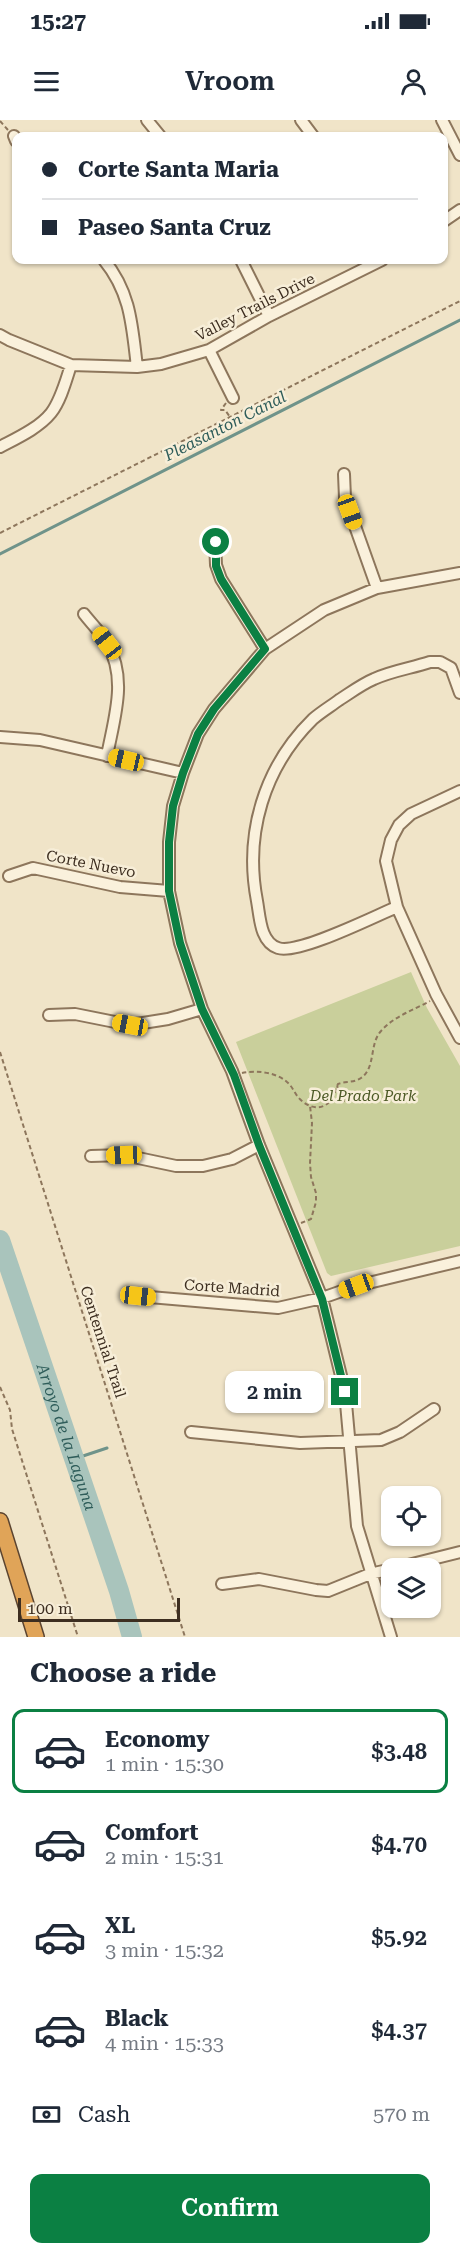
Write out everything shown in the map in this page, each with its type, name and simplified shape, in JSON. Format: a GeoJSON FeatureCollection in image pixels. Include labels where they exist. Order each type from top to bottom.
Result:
{"type":"FeatureCollection","features":[{"type":"Feature","properties":{"kind":"highway"},"geometry":{"type":"LineString","coordinates":[[0,1521],[36,1637]]}},
{"type":"Feature","properties":{"kind":"street"},"geometry":{"type":"LineString","coordinates":[[147,120],[157,132]]}},
{"type":"Feature","properties":{"kind":"street"},"geometry":{"type":"LineString","coordinates":[[442,120],[460,155]]}},
{"type":"Feature","properties":{"kind":"street"},"geometry":{"type":"LineString","coordinates":[[107,264],[125,291],[132,319],[137,367]]}},
{"type":"Feature","properties":{"kind":"street"},"geometry":{"type":"LineString","coordinates":[[243,264],[268,316]]}},
{"type":"Feature","properties":{"kind":"street","name":"Valley Trails Drive"},"geometry":{"type":"LineString","coordinates":[[0,335],[71,365],[137,367],[161,363],[209,350],[268,316],[372,264]]}},
{"type":"Feature","properties":{"kind":"street"},"geometry":{"type":"LineString","coordinates":[[209,350],[233,398]]}},
{"type":"Feature","properties":{"kind":"street"},"geometry":{"type":"LineString","coordinates":[[0,447],[32,429],[51,413],[60,397],[71,365]]}},
{"type":"Feature","properties":{"kind":"street"},"geometry":{"type":"LineString","coordinates":[[344,474],[345,498],[377,588]]}},
{"type":"Feature","properties":{"kind":"street"},"geometry":{"type":"LineString","coordinates":[[216,542],[216,566],[221,579],[265,649]]}},
{"type":"Feature","properties":{"kind":"street"},"geometry":{"type":"LineString","coordinates":[[391,1637],[357,1526],[345,1392],[322,1299],[259,1145],[234,1075],[202,1009],[180,943],[169,891],[169,842],[173,806],[198,734],[214,709],[265,649],[324,610],[377,588],[460,573]]}},
{"type":"Feature","properties":{"kind":"street"},"geometry":{"type":"LineString","coordinates":[[84,614],[107,643],[117,666],[119,691],[107,756]]}},
{"type":"Feature","properties":{"kind":"street"},"geometry":{"type":"LineString","coordinates":[[397,907],[302,947],[280,949],[273,945],[265,938],[253,882],[253,838],[260,805],[272,774],[298,737],[315,718],[375,678],[430,662],[440,662],[451,668],[460,693]]}},
{"type":"Feature","properties":{"kind":"street"},"geometry":{"type":"LineString","coordinates":[[0,737],[40,740],[183,773]]}},
{"type":"Feature","properties":{"kind":"street"},"geometry":{"type":"LineString","coordinates":[[460,791],[411,814],[399,825],[391,840],[386,861],[397,907],[438,998],[460,1038]]}},
{"type":"Feature","properties":{"kind":"street","name":"Corte Nuevo"},"geometry":{"type":"LineString","coordinates":[[9,876],[33,868],[120,887],[169,891]]}},
{"type":"Feature","properties":{"kind":"street"},"geometry":{"type":"LineString","coordinates":[[49,1015],[75,1014],[130,1025],[168,1019],[202,1009]]}},
{"type":"Feature","properties":{"kind":"street"},"geometry":{"type":"LineString","coordinates":[[91,1156],[124,1155],[176,1166],[203,1166],[232,1159],[259,1145]]}},
{"type":"Feature","properties":{"kind":"street","name":"Corte Madrid"},"geometry":{"type":"LineString","coordinates":[[138,1296],[278,1308],[322,1299],[356,1286],[460,1261]]}},
{"type":"Feature","properties":{"kind":"street"},"geometry":{"type":"LineString","coordinates":[[191,1432],[300,1443],[381,1440],[390,1437],[434,1409]]}},
{"type":"Feature","properties":{"kind":"street"},"geometry":{"type":"LineString","coordinates":[[436,1558],[460,1552]]}},
{"type":"Feature","properties":{"kind":"street"},"geometry":{"type":"LineString","coordinates":[[222,1584],[259,1579],[328,1591],[381,1572]]}},
{"type":"Feature","properties":{"kind":"path"},"geometry":{"type":"LineString","coordinates":[[0,533],[460,301]]}},
{"type":"Feature","properties":{"kind":"path"},"geometry":{"type":"LineString","coordinates":[[234,1075],[256,1071],[278,1076],[287,1082],[303,1102],[310,1106],[323,1107],[341,1082],[358,1080],[368,1070],[380,1032],[389,1024],[438,998]]}},
{"type":"Feature","properties":{"kind":"path","name":"Centennial Trail"},"geometry":{"type":"LineString","coordinates":[[0,1052],[185,1637]]}},
{"type":"Feature","properties":{"kind":"path"},"geometry":{"type":"LineString","coordinates":[[337,1086],[344,1102]]}},
{"type":"Feature","properties":{"kind":"path"},"geometry":{"type":"LineString","coordinates":[[293,1227],[311,1219],[316,1202],[310,1163],[312,1123],[310,1106]]}},
{"type":"Feature","properties":{"kind":"path"},"geometry":{"type":"LineString","coordinates":[[0,1387],[78,1637]]}},
{"type":"Feature","properties":{"kind":"green space","name":"Del Prado Park"},"geometry":{"type":"Polygon","coordinates":[[[411,972],[427,1008],[460,1066],[460,1246],[331,1276],[327,1273],[236,1042],[411,972]]]}},
{"type":"Feature","properties":{"kind":"waterway","name":"Pleasanton Canal"},"geometry":{"type":"LineString","coordinates":[[0,554],[460,320]]}},
{"type":"Feature","properties":{"kind":"waterway","name":"Arroyo de la Laguna"},"geometry":{"type":"LineString","coordinates":[[0,1240],[119,1591],[132,1637]]}},
{"type":"Feature","properties":{"kind":"waterway"},"geometry":{"type":"LineString","coordinates":[[74,1459],[107,1448]]}},
{"type":"Feature","properties":{"kind":"route"},"geometry":{"type":"LineString","coordinates":[[216,542],[216,566],[221,579],[265,649],[214,709],[198,734],[173,806],[169,842],[169,891],[180,943],[202,1009],[234,1075],[259,1145],[322,1299],[345,1392]]}}]}
